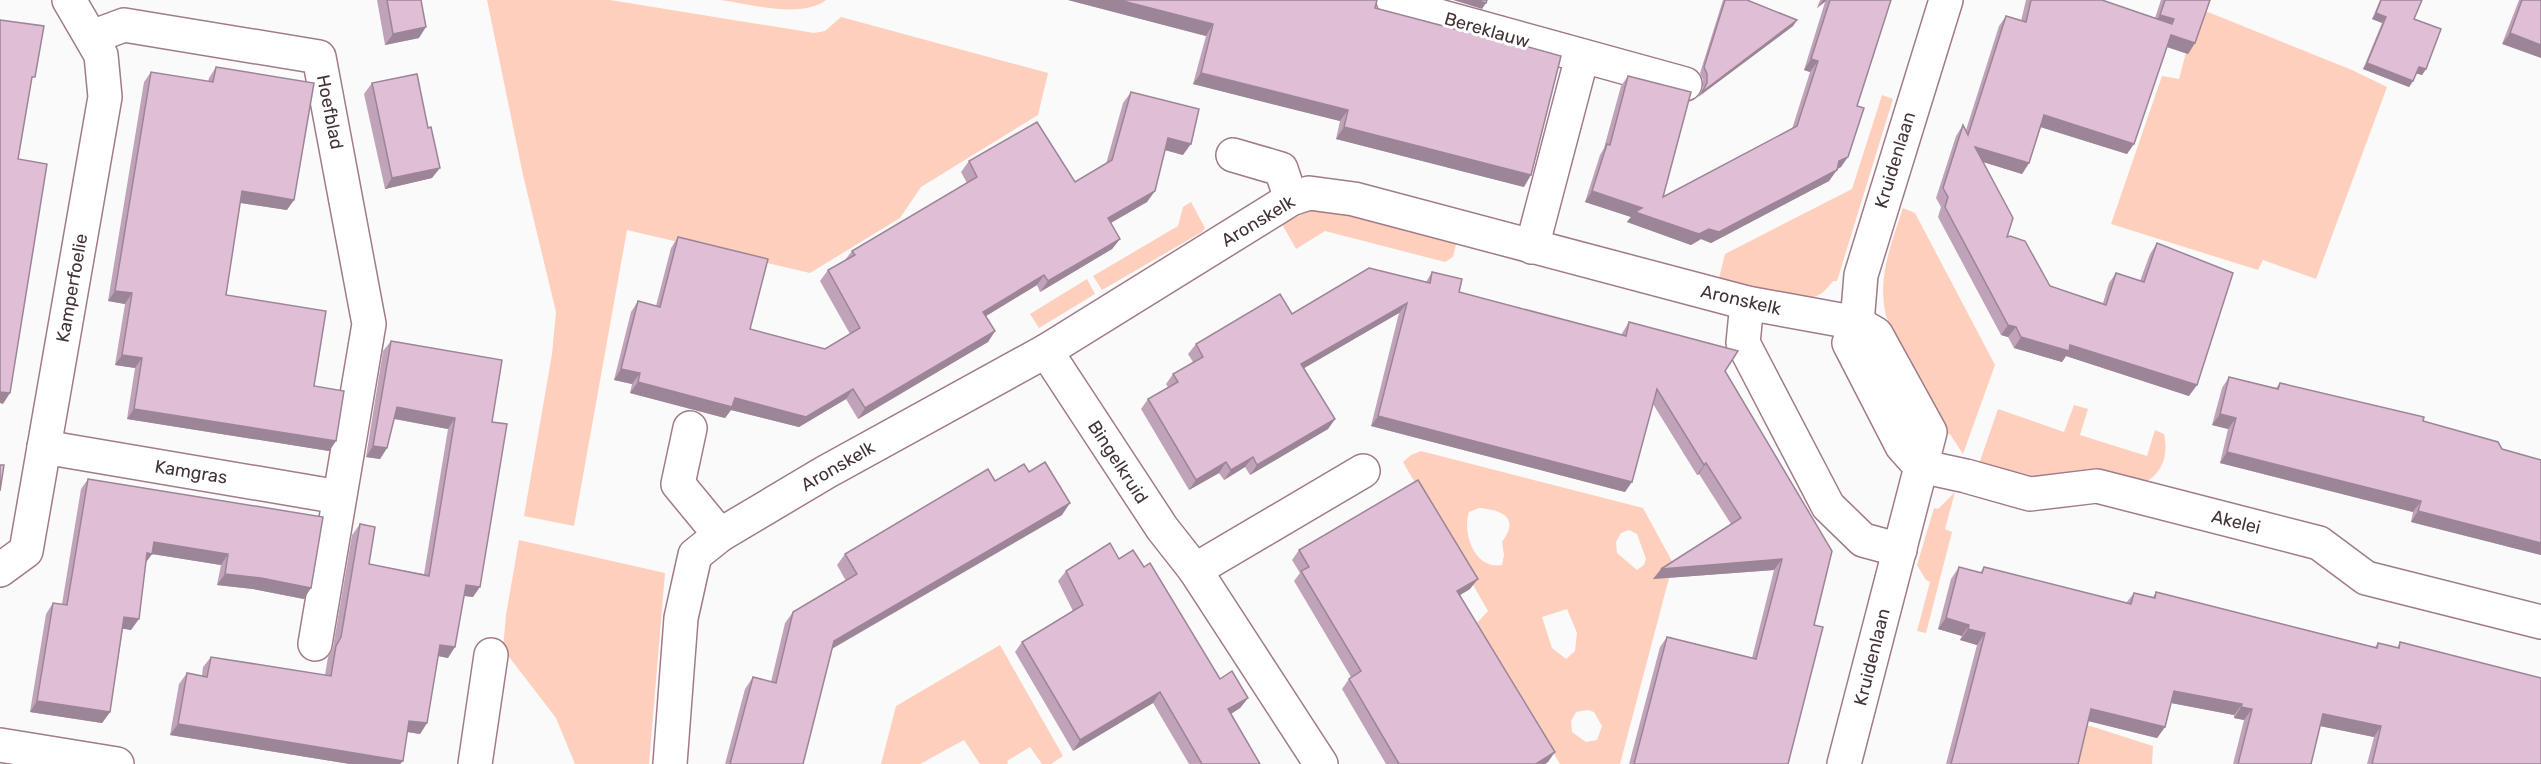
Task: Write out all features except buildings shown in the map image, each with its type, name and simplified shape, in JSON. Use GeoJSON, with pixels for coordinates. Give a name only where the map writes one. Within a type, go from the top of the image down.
{"type":"FeatureCollection","features":[{"type":"Feature","properties":{"kind":"street","name":"Kamperfoelie"},"geometry":{"type":"LineString","coordinates":[[0,570],[26,551],[105,97],[101,56],[69,0]]}},
{"type":"Feature","properties":{"kind":"street","name":"Bereklauw"},"geometry":{"type":"LineString","coordinates":[[1393,0],[1406,7],[1685,84]]}},
{"type":"Feature","properties":{"kind":"street","name":"Kruidenlaan"},"geometry":{"type":"LineString","coordinates":[[1845,764],[1930,432],[1876,334],[1857,323],[1861,275],[1946,0]]}},
{"type":"Feature","properties":{"kind":"street","name":"Hoefblad"},"geometry":{"type":"LineString","coordinates":[[92,37],[124,25],[319,57],[369,324],[339,496]]}},
{"type":"Feature","properties":{"kind":"street"},"geometry":{"type":"LineString","coordinates":[[1532,247],[1582,57]]}},
{"type":"Feature","properties":{"kind":"street"},"geometry":{"type":"LineString","coordinates":[[1233,155],[1281,169],[1291,199]]}},
{"type":"Feature","properties":{"kind":"street","name":"Aronskelk"},"geometry":{"type":"LineString","coordinates":[[670,764],[683,607],[694,555],[720,535],[826,472],[1046,351],[1291,199],[1309,193],[1354,199],[1747,303],[1857,323]]}},
{"type":"Feature","properties":{"kind":"street"},"geometry":{"type":"LineString","coordinates":[[1747,303],[1743,343],[1828,506],[1863,540],[1900,550]]}},
{"type":"Feature","properties":{"kind":"street","name":"Bingelkruid"},"geometry":{"type":"LineString","coordinates":[[1046,351],[1162,528],[1195,570],[1321,764]]}},
{"type":"Feature","properties":{"kind":"street"},"geometry":{"type":"LineString","coordinates":[[690,428],[678,484],[720,535]]}},
{"type":"Feature","properties":{"kind":"street","name":"Kamgras"},"geometry":{"type":"LineString","coordinates":[[44,447],[339,496]]}},
{"type":"Feature","properties":{"kind":"street","name":"Akelei"},"geometry":{"type":"LineString","coordinates":[[1920,466],[2030,494],[2097,486],[2319,543],[2366,578],[2541,622]]}},
{"type":"Feature","properties":{"kind":"street"},"geometry":{"type":"LineString","coordinates":[[1195,570],[1363,471]]}},
{"type":"Feature","properties":{"kind":"street"},"geometry":{"type":"LineString","coordinates":[[315,644],[339,496]]}},
{"type":"Feature","properties":{"kind":"street"},"geometry":{"type":"LineString","coordinates":[[475,764],[491,655]]}},
{"type":"Feature","properties":{"kind":"street"},"geometry":{"type":"LineString","coordinates":[[0,745],[117,764]]}},
{"type":"Feature","properties":{"kind":"shaded area"},"geometry":{"type":"Polygon","coordinates":[[[487,0],[610,0],[814,33],[825,31],[841,17],[1048,73],[1038,115],[921,187],[900,218],[810,273],[627,230],[574,526],[524,516],[552,354],[556,312],[523,175],[487,0]]]}},
{"type":"Feature","properties":{"kind":"shaded area"},"geometry":{"type":"Polygon","coordinates":[[[721,0],[826,0],[816,6],[803,9],[775,9],[721,0]]]}},
{"type":"Feature","properties":{"kind":"shaded area"},"geometry":{"type":"Polygon","coordinates":[[[2198,8],[2352,70],[2387,87],[2316,279],[2263,260],[2258,270],[2111,224],[2162,76],[2179,79],[2198,8]]]}},
{"type":"Feature","properties":{"kind":"shaded area"},"geometry":{"type":"Polygon","coordinates":[[[1882,95],[1893,99],[1837,281],[1833,281],[1824,292],[1817,296],[1803,299],[1719,278],[1725,254],[1852,189],[1882,95]]]}},
{"type":"Feature","properties":{"kind":"shaded area"},"geometry":{"type":"Polygon","coordinates":[[[1191,202],[1205,228],[1202,232],[1102,290],[1093,276],[1178,226],[1183,207],[1191,202]]]}},
{"type":"Feature","properties":{"kind":"shaded area"},"geometry":{"type":"Polygon","coordinates":[[[1903,208],[1915,213],[1995,365],[1963,454],[1950,434],[1943,434],[1886,316],[1884,274],[1903,208]]]}},
{"type":"Feature","properties":{"kind":"shaded area"},"geometry":{"type":"Polygon","coordinates":[[[1336,209],[1457,240],[1453,257],[1445,262],[1325,231],[1296,249],[1282,224],[1311,210],[1336,209]]]}},
{"type":"Feature","properties":{"kind":"shaded area"},"geometry":{"type":"Polygon","coordinates":[[[1087,279],[1095,294],[1039,328],[1030,314],[1087,279]]]}},
{"type":"Feature","properties":{"kind":"shaded area"},"geometry":{"type":"Polygon","coordinates":[[[2074,405],[2088,409],[2080,435],[2147,456],[2155,430],[2164,434],[2165,450],[2159,471],[2148,481],[2140,484],[2044,478],[1979,464],[1998,409],[2064,432],[2074,405]]]}},
{"type":"Feature","properties":{"kind":"shaded area"},"geometry":{"type":"Polygon","coordinates":[[[1421,451],[1643,508],[1673,563],[1620,764],[1560,764],[1476,624],[1488,611],[1403,462],[1411,455],[1421,451]],[[1479,508],[1469,512],[1467,529],[1472,548],[1484,562],[1502,565],[1504,555],[1502,542],[1507,534],[1509,521],[1502,513],[1488,509],[1479,508]],[[1629,530],[1621,533],[1616,542],[1617,553],[1637,570],[1644,565],[1646,559],[1637,534],[1629,530]],[[1567,609],[1542,617],[1552,648],[1566,659],[1575,651],[1577,633],[1567,609]],[[1588,710],[1576,712],[1571,721],[1572,732],[1586,742],[1597,740],[1602,726],[1594,712],[1588,710]]]}},
{"type":"Feature","properties":{"kind":"shaded area"},"geometry":{"type":"Polygon","coordinates":[[[1955,492],[1945,529],[1952,532],[1926,633],[1917,631],[1930,582],[1926,580],[1917,565],[1934,508],[1938,509],[1955,492]]]}},
{"type":"Feature","properties":{"kind":"shaded area"},"geometry":{"type":"Polygon","coordinates":[[[519,540],[665,573],[649,764],[575,764],[556,718],[503,649],[506,615],[519,540]]]}},
{"type":"Feature","properties":{"kind":"shaded area"},"geometry":{"type":"Polygon","coordinates":[[[1000,645],[1063,756],[1051,764],[1042,764],[1030,747],[1007,761],[1008,764],[980,764],[964,740],[920,764],[881,764],[896,706],[1000,645]]]}},
{"type":"Feature","properties":{"kind":"shaded area"},"geometry":{"type":"Polygon","coordinates":[[[2084,724],[2153,746],[2152,764],[2076,764],[2084,724]]]}}]}
